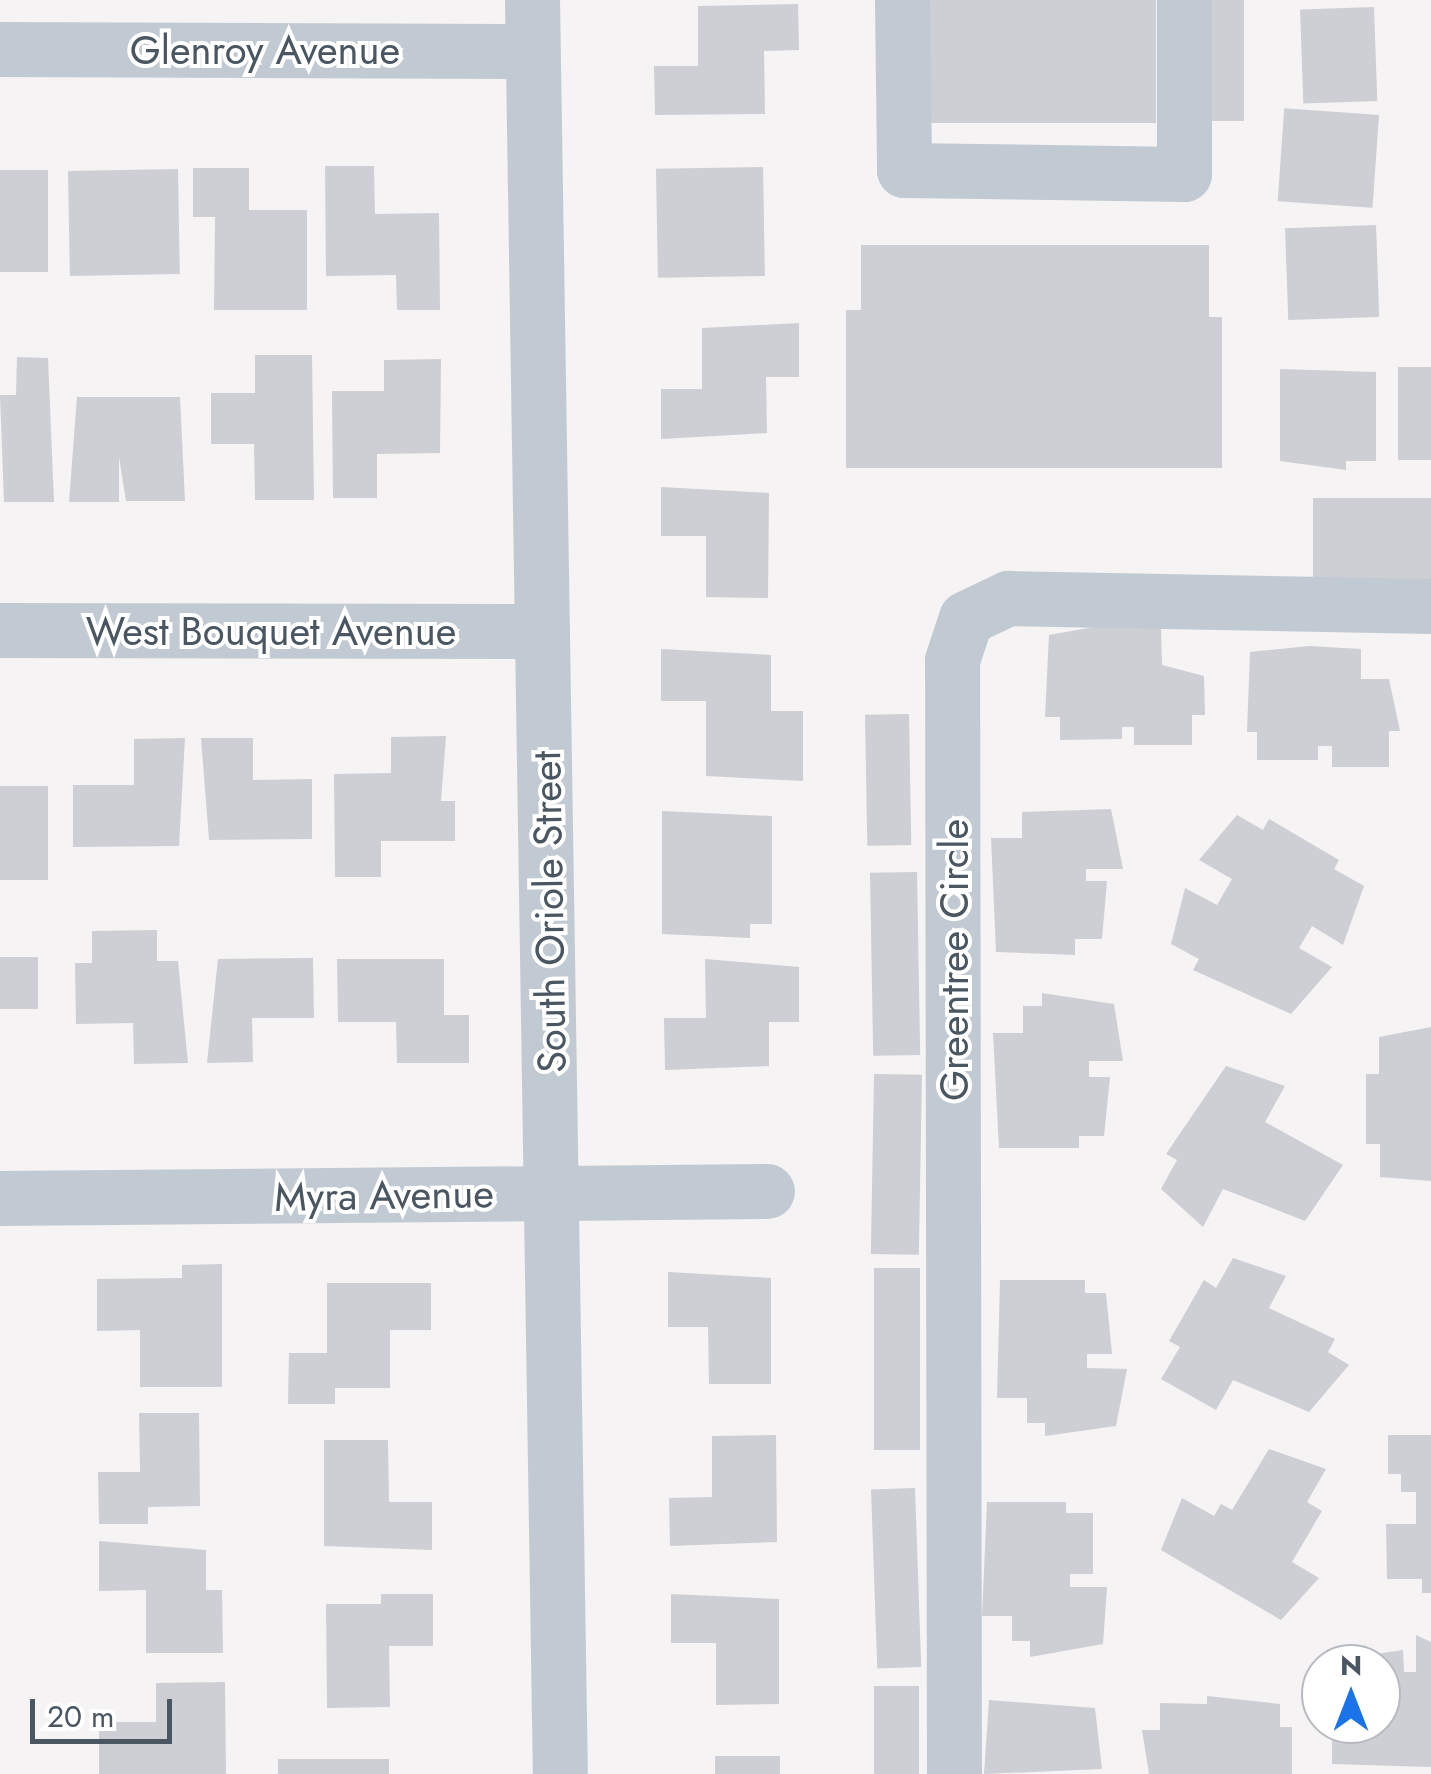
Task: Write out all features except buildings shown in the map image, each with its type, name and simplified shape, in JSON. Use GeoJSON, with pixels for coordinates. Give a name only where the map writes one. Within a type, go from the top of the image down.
{"type":"FeatureCollection","features":[{"type":"Feature","properties":{"kind":"street"},"geometry":{"type":"LineString","coordinates":[[902,0],[904,170],[1184,174],[1184,0]]}},
{"type":"Feature","properties":{"kind":"street","name":"Glenroy Avenue"},"geometry":{"type":"LineString","coordinates":[[0,49],[530,25]]}},
{"type":"Feature","properties":{"kind":"street","name":"South Oriole Street"},"geometry":{"type":"LineString","coordinates":[[530,25],[557,1193],[560,1774]]}},
{"type":"Feature","properties":{"kind":"street","name":"Greentree Circle"},"geometry":{"type":"LineString","coordinates":[[954,1774],[952,660],[966,618],[1008,598],[1431,606]]}},
{"type":"Feature","properties":{"kind":"street","name":"West Bouquet Avenue"},"geometry":{"type":"LineString","coordinates":[[0,630],[542,632]]}},
{"type":"Feature","properties":{"kind":"street","name":"Myra Avenue"},"geometry":{"type":"LineString","coordinates":[[0,1198],[768,1191]]}}]}
